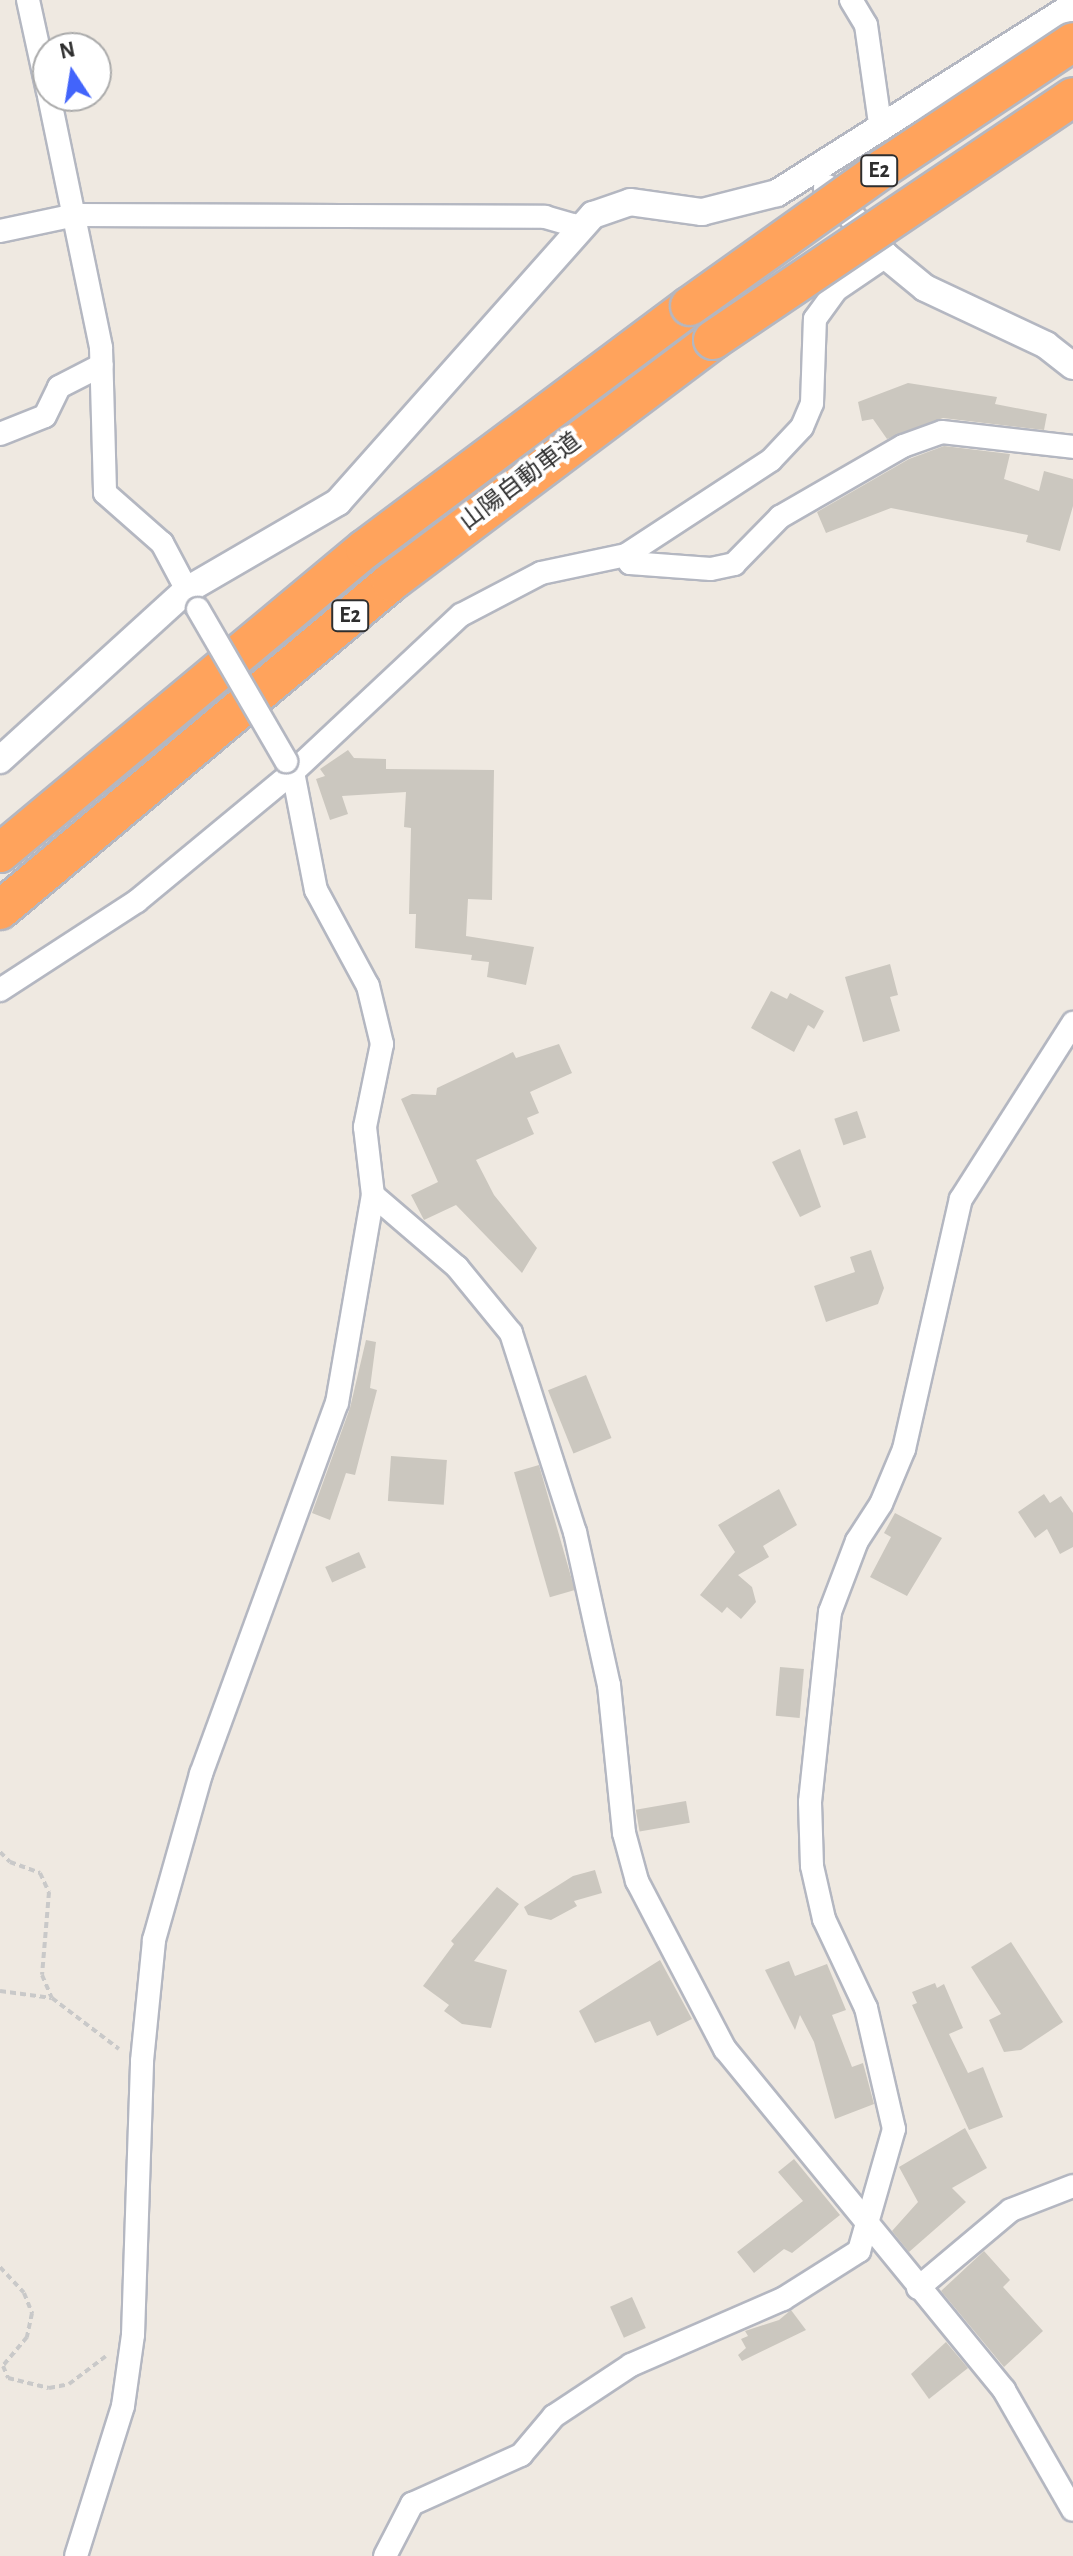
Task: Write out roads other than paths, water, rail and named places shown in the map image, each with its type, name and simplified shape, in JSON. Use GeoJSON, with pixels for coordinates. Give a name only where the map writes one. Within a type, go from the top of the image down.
{"type":"FeatureCollection","features":[{"type":"Feature","properties":{"kind":"highway","name":"山陽自動車道"},"geometry":{"type":"LineString","coordinates":[[0,853],[365,549],[690,306],[882,169],[1073,42]]}},
{"type":"Feature","properties":{"kind":"highway","name":"山陽自動車道"},"geometry":{"type":"LineString","coordinates":[[0,910],[391,582],[713,340],[1073,97]]}},
{"type":"Feature","properties":{"kind":"street"},"geometry":{"type":"LineString","coordinates":[[28,0],[35,32]]}},
{"type":"Feature","properties":{"kind":"street"},"geometry":{"type":"LineString","coordinates":[[851,0],[866,25],[881,130]]}},
{"type":"Feature","properties":{"kind":"street"},"geometry":{"type":"LineString","coordinates":[[0,760],[192,600],[338,502],[593,215],[630,202],[702,212],[777,193],[815,173],[1073,6]]}},
{"type":"Feature","properties":{"kind":"street"},"geometry":{"type":"LineString","coordinates":[[52,112],[75,215],[102,365],[105,493],[162,543],[289,766],[316,890],[368,986],[382,1044],[365,1127],[373,1195],[337,1403],[201,1774],[154,1940],[142,2061],[133,2335],[123,2406],[76,2556]]}},
{"type":"Feature","properties":{"kind":"street"},"geometry":{"type":"LineString","coordinates":[[815,173],[886,256],[925,288],[1046,345],[1073,366]]}},
{"type":"Feature","properties":{"kind":"street"},"geometry":{"type":"LineString","coordinates":[[0,231],[75,215],[545,217],[580,227]]}},
{"type":"Feature","properties":{"kind":"street"},"geometry":{"type":"LineString","coordinates":[[0,990],[137,901],[461,615],[541,573],[626,555],[771,460],[802,427],[812,403],[815,319],[836,290],[886,256]]}},
{"type":"Feature","properties":{"kind":"street"},"geometry":{"type":"LineString","coordinates":[[0,434],[45,416],[59,387],[102,365]]}},
{"type":"Feature","properties":{"kind":"street"},"geometry":{"type":"LineString","coordinates":[[626,555],[630,563],[711,569],[734,564],[780,517],[903,446],[942,432],[1073,447]]}},
{"type":"Feature","properties":{"kind":"street"},"geometry":{"type":"LineString","coordinates":[[385,2556],[412,2504],[521,2455],[554,2416],[631,2365],[783,2299],[859,2251],[894,2129],[866,2008],[824,1919],[812,1866],[810,1802],[830,1612],[857,1541],[881,1504],[904,1449],[961,1199],[1073,1023]]}},
{"type":"Feature","properties":{"kind":"street"},"geometry":{"type":"LineString","coordinates":[[373,1195],[457,1267],[511,1333],[578,1547],[609,1685],[624,1833],[637,1881],[725,2049],[1004,2390],[1073,2510]]}},
{"type":"Feature","properties":{"kind":"street"},"geometry":{"type":"LineString","coordinates":[[918,2288],[1011,2210],[1073,2186]]}}]}
